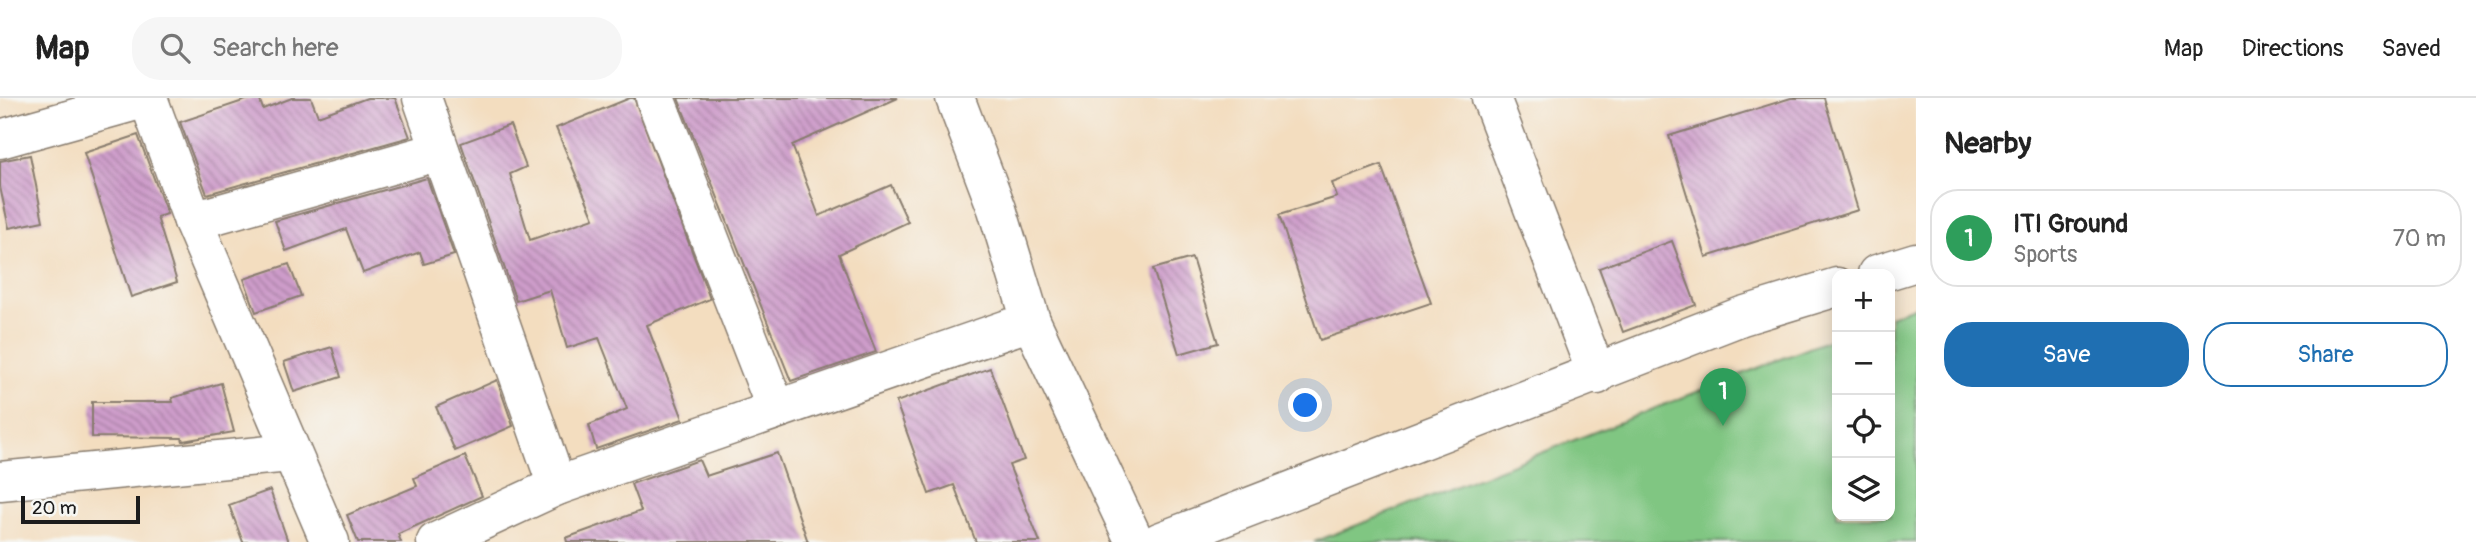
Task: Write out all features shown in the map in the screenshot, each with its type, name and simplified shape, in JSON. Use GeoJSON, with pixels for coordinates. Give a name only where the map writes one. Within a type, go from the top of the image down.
{"type":"FeatureCollection","features":[{"type":"Feature","properties":{"kind":"street"},"geometry":{"type":"LineString","coordinates":[[0,139],[148,98],[193,221],[330,542]]}},
{"type":"Feature","properties":{"kind":"street"},"geometry":{"type":"LineString","coordinates":[[422,98],[557,486]]}},
{"type":"Feature","properties":{"kind":"street"},"geometry":{"type":"LineString","coordinates":[[654,98],[776,409]]}},
{"type":"Feature","properties":{"kind":"street"},"geometry":{"type":"LineString","coordinates":[[955,98],[998,209],[1031,321],[1135,542]]}},
{"type":"Feature","properties":{"kind":"street"},"geometry":{"type":"LineString","coordinates":[[1491,98],[1597,375]]}},
{"type":"Feature","properties":{"kind":"street"},"geometry":{"type":"LineString","coordinates":[[193,221],[440,151]]}},
{"type":"Feature","properties":{"kind":"street"},"geometry":{"type":"LineString","coordinates":[[1893,269],[1916,262]]}},
{"type":"Feature","properties":{"kind":"street"},"geometry":{"type":"LineString","coordinates":[[1159,542],[1742,317],[1832,289]]}},
{"type":"Feature","properties":{"kind":"street"},"geometry":{"type":"LineString","coordinates":[[436,542],[557,486],[1031,321]]}},
{"type":"Feature","properties":{"kind":"street"},"geometry":{"type":"LineString","coordinates":[[0,481],[290,453]]}},
{"type":"Feature","properties":{"kind":"green space"},"geometry":{"type":"Polygon","coordinates":[[[1916,306],[1916,542],[1314,542],[1832,339],[1832,521],[1895,521],[1895,314],[1916,306]]]}},
{"type":"Feature","properties":{"kind":"building"},"geometry":{"type":"Polygon","coordinates":[[[259,98],[263,109],[292,98],[311,98],[318,116],[367,98],[395,98],[410,137],[207,194],[180,122],[259,98]]]}},
{"type":"Feature","properties":{"kind":"building"},"geometry":{"type":"Polygon","coordinates":[[[634,98],[710,299],[647,325],[683,419],[596,449],[589,425],[627,409],[599,338],[567,348],[550,290],[516,301],[461,143],[510,125],[526,167],[510,174],[530,240],[594,218],[556,128],[634,98]]]}},
{"type":"Feature","properties":{"kind":"building"},"geometry":{"type":"Polygon","coordinates":[[[678,98],[898,98],[792,145],[819,216],[891,185],[908,222],[839,254],[876,352],[791,381],[678,98]]]}},
{"type":"Feature","properties":{"kind":"building"},"geometry":{"type":"Polygon","coordinates":[[[1791,98],[1824,98],[1858,210],[1706,257],[1669,136],[1791,98]]]}},
{"type":"Feature","properties":{"kind":"building"},"geometry":{"type":"Polygon","coordinates":[[[138,135],[167,214],[157,217],[177,282],[131,297],[84,153],[138,135]]]}},
{"type":"Feature","properties":{"kind":"building"},"geometry":{"type":"Polygon","coordinates":[[[30,155],[43,221],[9,228],[0,187],[0,161],[30,155]]]}},
{"type":"Feature","properties":{"kind":"building"},"geometry":{"type":"Polygon","coordinates":[[[1381,165],[1431,303],[1320,340],[1279,215],[1337,197],[1332,183],[1381,165]]]}},
{"type":"Feature","properties":{"kind":"building"},"geometry":{"type":"Polygon","coordinates":[[[427,178],[454,255],[424,264],[420,252],[363,273],[346,229],[286,251],[275,221],[427,178]]]}},
{"type":"Feature","properties":{"kind":"building"},"geometry":{"type":"Polygon","coordinates":[[[1672,241],[1696,305],[1623,332],[1599,268],[1672,241]]]}},
{"type":"Feature","properties":{"kind":"building"},"geometry":{"type":"Polygon","coordinates":[[[1192,258],[1218,343],[1179,354],[1153,269],[1192,258]]]}},
{"type":"Feature","properties":{"kind":"building"},"geometry":{"type":"Polygon","coordinates":[[[289,264],[301,296],[256,312],[244,279],[289,264]]]}},
{"type":"Feature","properties":{"kind":"building"},"geometry":{"type":"Polygon","coordinates":[[[332,347],[341,377],[294,392],[284,362],[332,347]]]}},
{"type":"Feature","properties":{"kind":"building"},"geometry":{"type":"Polygon","coordinates":[[[990,368],[1024,460],[1009,465],[1040,542],[976,542],[954,485],[929,494],[896,402],[990,368]]]}},
{"type":"Feature","properties":{"kind":"building"},"geometry":{"type":"Polygon","coordinates":[[[497,380],[513,426],[455,451],[436,407],[497,380]]]}},
{"type":"Feature","properties":{"kind":"building"},"geometry":{"type":"Polygon","coordinates":[[[221,383],[234,432],[183,441],[182,438],[92,437],[92,402],[173,402],[172,398],[221,383]]]}},
{"type":"Feature","properties":{"kind":"building"},"geometry":{"type":"Polygon","coordinates":[[[777,453],[808,542],[567,542],[566,538],[641,511],[631,484],[699,460],[706,476],[777,453]]]}},
{"type":"Feature","properties":{"kind":"building"},"geometry":{"type":"Polygon","coordinates":[[[465,456],[482,496],[398,534],[401,542],[358,542],[347,515],[417,486],[414,478],[465,456]]]}},
{"type":"Feature","properties":{"kind":"building"},"geometry":{"type":"Polygon","coordinates":[[[270,490],[288,542],[243,542],[229,505],[270,490]]]}},
{"type":"Feature","properties":{"kind":"place","name":"ITI Ground"},"geometry":{"type":"Point","coordinates":[1723,426]}}]}
